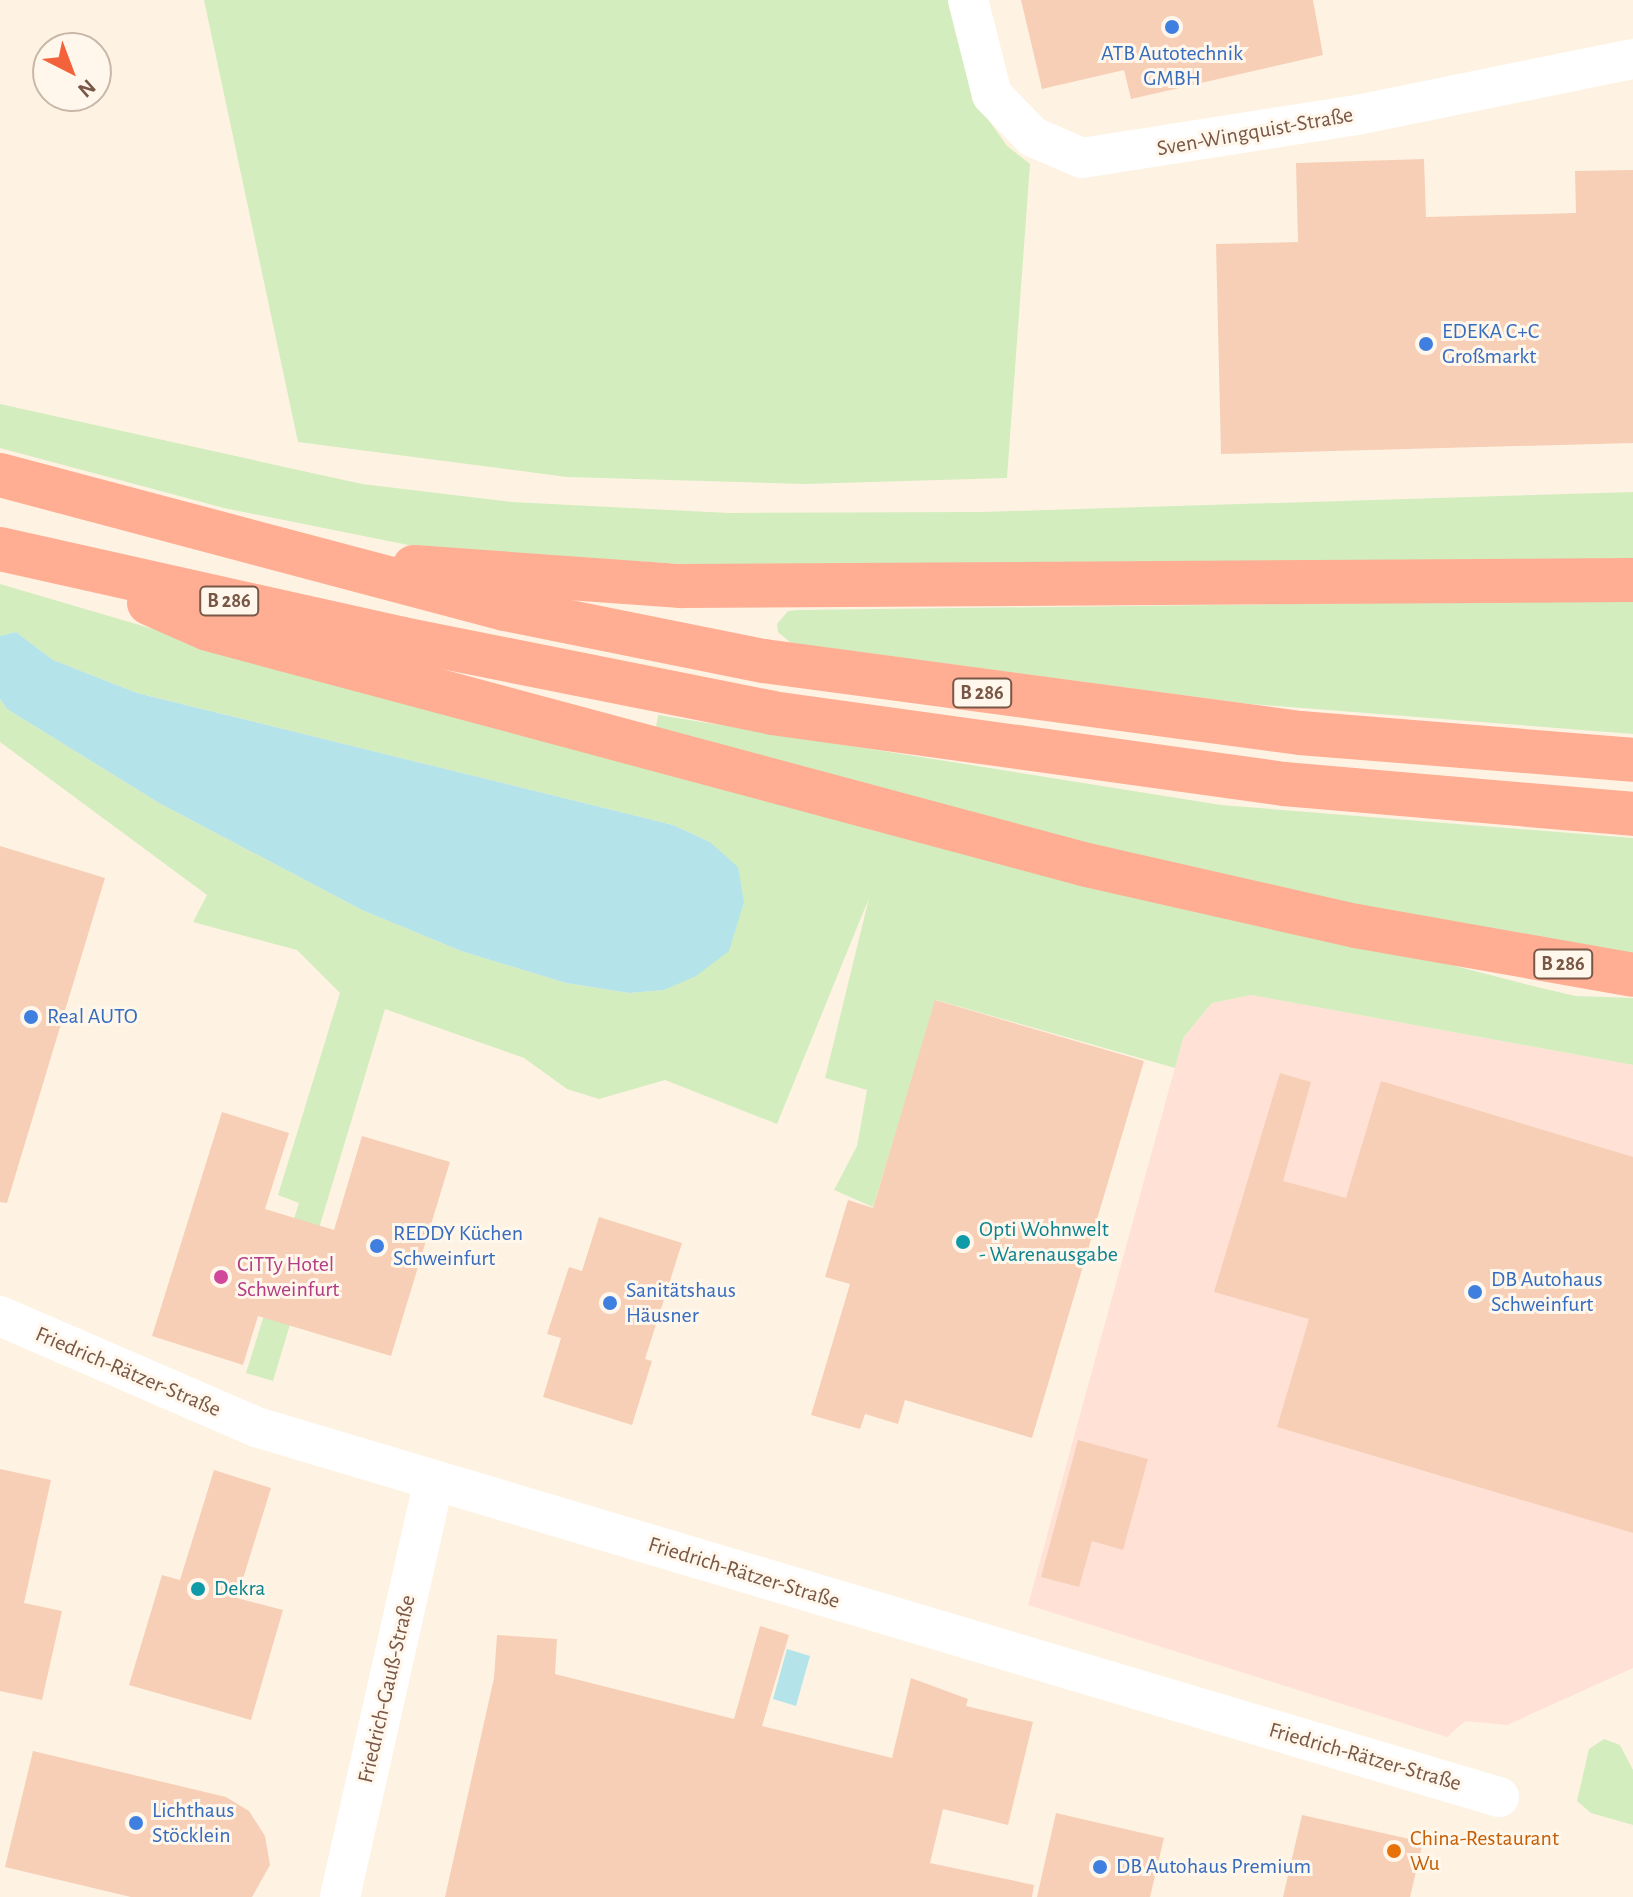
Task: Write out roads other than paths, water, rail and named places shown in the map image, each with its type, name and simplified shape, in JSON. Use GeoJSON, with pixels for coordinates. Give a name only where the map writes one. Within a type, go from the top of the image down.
{"type":"FeatureCollection","features":[{"type":"Feature","properties":{"kind":"highway","name":"B 286"},"geometry":{"type":"LineString","coordinates":[[0,475],[505,609],[780,664],[1300,733],[1633,760]]}},
{"type":"Feature","properties":{"kind":"highway","name":"B 286"},"geometry":{"type":"LineString","coordinates":[[0,549],[772,713],[1284,784],[1633,814]]}},
{"type":"Feature","properties":{"kind":"highway","name":"B 286"},"geometry":{"type":"LineString","coordinates":[[55,562],[208,629],[1087,865],[1356,926],[1633,975]]}},
{"type":"Feature","properties":{"kind":"highway"},"geometry":{"type":"LineString","coordinates":[[340,565],[469,568],[681,586],[1633,580]]}},
{"type":"Feature","properties":{"kind":"street","name":"Sven-Wingquist-Straße"},"geometry":{"type":"LineString","coordinates":[[968,0],[992,95],[1033,137],[1082,158],[1357,115],[1633,59]]}},
{"type":"Feature","properties":{"kind":"street","name":"Friedrich-Rätzer-Straße"},"geometry":{"type":"LineString","coordinates":[[0,1316],[256,1427],[1499,1797]]}},
{"type":"Feature","properties":{"kind":"street","name":"Friedrich-Gauß-Straße"},"geometry":{"type":"LineString","coordinates":[[340,1897],[434,1481]]}},
{"type":"Feature","properties":{"kind":"water"},"geometry":{"type":"Polygon","coordinates":[[[16,632],[53,660],[137,693],[673,825],[710,842],[738,867],[744,902],[729,951],[696,976],[664,990],[629,993],[566,983],[461,951],[362,910],[159,803],[7,709],[0,699],[0,636],[16,632]]]}},
{"type":"Feature","properties":{"kind":"water"},"geometry":{"type":"Polygon","coordinates":[[[787,1649],[810,1656],[796,1706],[773,1699],[787,1649]]]}},
{"type":"Feature","properties":{"kind":"place","name":"ATB Autotechnik GMBH"},"geometry":{"type":"Point","coordinates":[1172,27]}},
{"type":"Feature","properties":{"kind":"place","name":"EDEKA C+C Großmarkt"},"geometry":{"type":"Point","coordinates":[1426,344]}},
{"type":"Feature","properties":{"kind":"place","name":"Real AUTO"},"geometry":{"type":"Point","coordinates":[31,1017]}},
{"type":"Feature","properties":{"kind":"place","name":"Opti Wohnwelt - Warenausgabe"},"geometry":{"type":"Point","coordinates":[963,1242]}},
{"type":"Feature","properties":{"kind":"place","name":"REDDY Küchen Schweinfurt"},"geometry":{"type":"Point","coordinates":[377,1246]}},
{"type":"Feature","properties":{"kind":"place","name":"CiTTy Hotel Schweinfurt"},"geometry":{"type":"Point","coordinates":[221,1277]}},
{"type":"Feature","properties":{"kind":"place","name":"DB Autohaus Schweinfurt"},"geometry":{"type":"Point","coordinates":[1475,1292]}},
{"type":"Feature","properties":{"kind":"place","name":"Sanitätshaus Häusner"},"geometry":{"type":"Point","coordinates":[610,1303]}},
{"type":"Feature","properties":{"kind":"place","name":"Dekra"},"geometry":{"type":"Point","coordinates":[198,1589]}},
{"type":"Feature","properties":{"kind":"place","name":"Lichthaus Stöcklein"},"geometry":{"type":"Point","coordinates":[136,1823]}},
{"type":"Feature","properties":{"kind":"place","name":"China-Restaurant Wu"},"geometry":{"type":"Point","coordinates":[1394,1851]}},
{"type":"Feature","properties":{"kind":"place","name":"DB Autohaus Premium"},"geometry":{"type":"Point","coordinates":[1100,1867]}}]}
